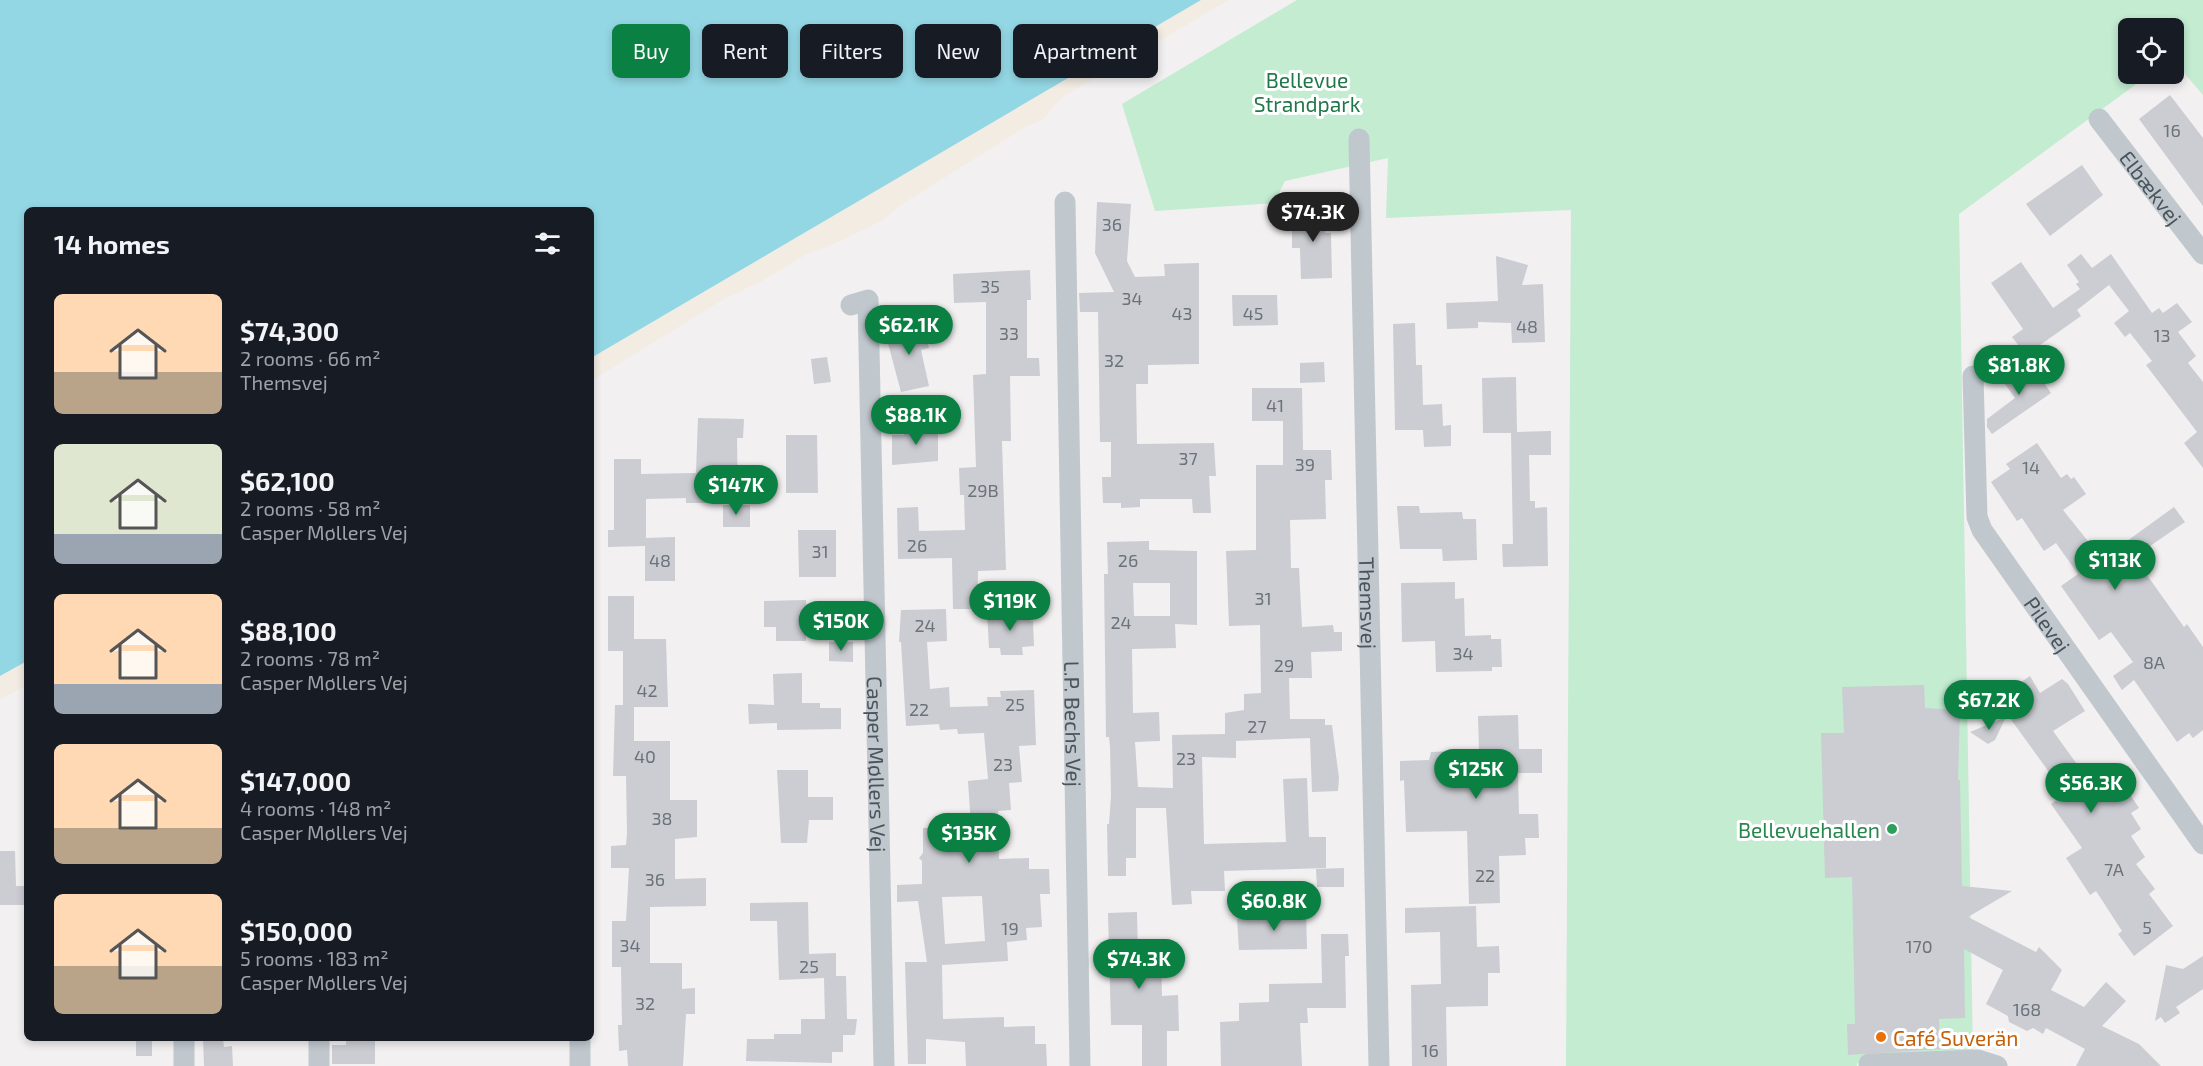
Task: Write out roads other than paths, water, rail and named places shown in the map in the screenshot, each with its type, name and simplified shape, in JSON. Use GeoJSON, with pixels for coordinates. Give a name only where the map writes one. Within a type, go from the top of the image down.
{"type":"FeatureCollection","features":[{"type":"Feature","properties":{"kind":"street","name":"Elbækvej"},"geometry":{"type":"LineString","coordinates":[[2099,119],[2203,254]]}},
{"type":"Feature","properties":{"kind":"street","name":"Themsvej"},"geometry":{"type":"LineString","coordinates":[[1359,139],[1379,1066]]}},
{"type":"Feature","properties":{"kind":"street","name":"L.P. Bechs Vej"},"geometry":{"type":"LineString","coordinates":[[1065,202],[1080,1066]]}},
{"type":"Feature","properties":{"kind":"street","name":"Casper Møllers Vej"},"geometry":{"type":"LineString","coordinates":[[851,305],[868,300],[884,1066]]}},
{"type":"Feature","properties":{"kind":"street","name":"Pilevej"},"geometry":{"type":"LineString","coordinates":[[1973,376],[1977,516],[1982,530],[2203,844]]}},
{"type":"Feature","properties":{"kind":"street"},"geometry":{"type":"LineString","coordinates":[[184,1041],[184,1066]]}},
{"type":"Feature","properties":{"kind":"street"},"geometry":{"type":"LineString","coordinates":[[319,1041],[319,1066]]}},
{"type":"Feature","properties":{"kind":"street"},"geometry":{"type":"LineString","coordinates":[[580,1041],[580,1066]]}},
{"type":"Feature","properties":{"kind":"street"},"geometry":{"type":"LineString","coordinates":[[1869,1064],[1978,1060],[1996,1066]]}},
{"type":"Feature","properties":{"kind":"water"},"geometry":{"type":"Polygon","coordinates":[[[0,0],[1201,0],[1158,25],[1013,24],[1013,78],[1068,78],[594,356],[594,207],[24,207],[24,663],[0,676],[0,0]]]}},
{"type":"Feature","properties":{"kind":"place","name":"Bellevuehallen"},"geometry":{"type":"Point","coordinates":[1892,829]}},
{"type":"Feature","properties":{"kind":"place","name":"Café Suverän"},"geometry":{"type":"Point","coordinates":[1881,1037]}},
{"type":"Feature","properties":{"kind":"park label","name":"Bellevue Strandpark"},"geometry":{"type":"Point","coordinates":[1307,91]}}]}
